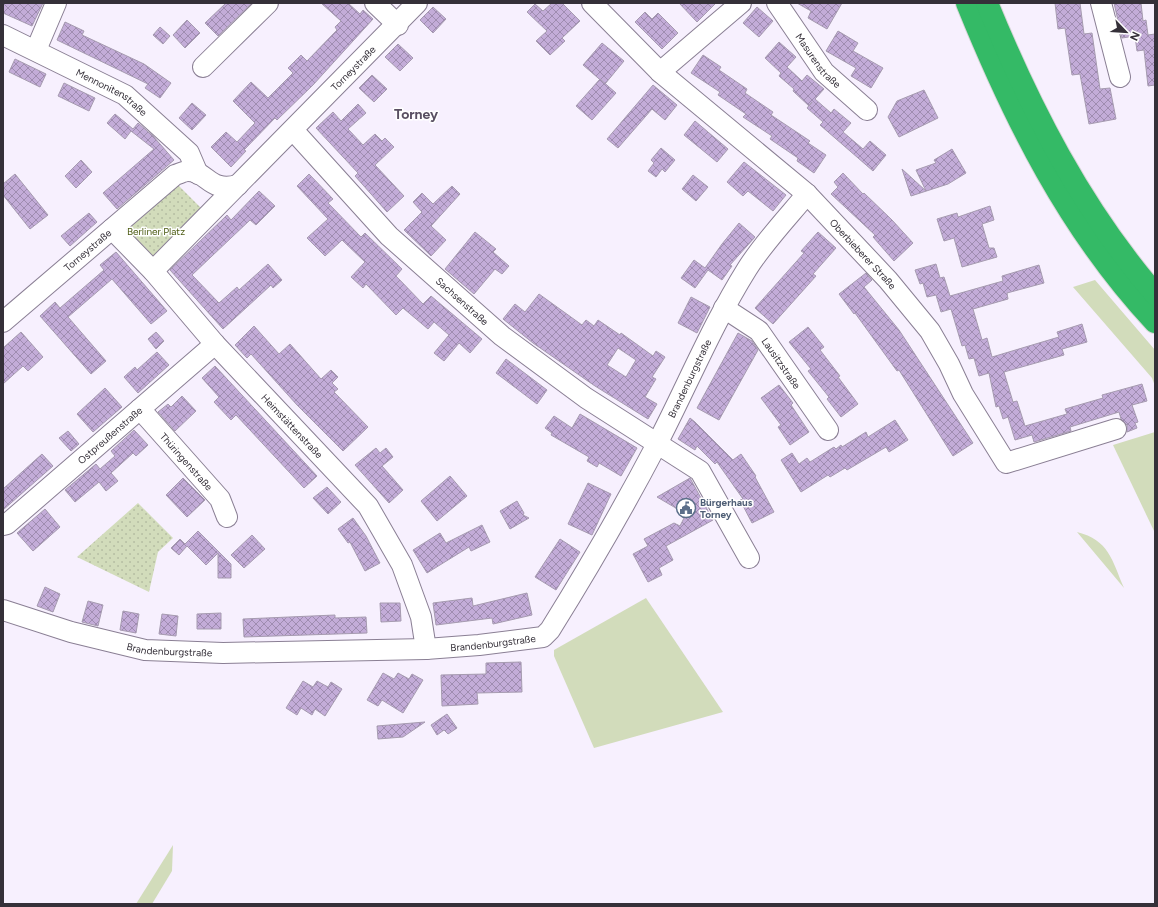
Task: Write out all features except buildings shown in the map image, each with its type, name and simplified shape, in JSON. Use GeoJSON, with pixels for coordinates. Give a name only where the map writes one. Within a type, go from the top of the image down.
{"type":"FeatureCollection","features":[{"type":"Feature","properties":{"kind":"highway"},"geometry":{"type":"LineString","coordinates":[[967,3],[1005,90],[1058,194],[1099,255],[1155,322]]}},
{"type":"Feature","properties":{"kind":"highway"},"geometry":{"type":"LineString","coordinates":[[988,3],[1021,82],[1075,186],[1114,244],[1155,294]]}},
{"type":"Feature","properties":{"kind":"street"},"geometry":{"type":"LineString","coordinates":[[36,50],[56,3]]}},
{"type":"Feature","properties":{"kind":"street"},"geometry":{"type":"LineString","coordinates":[[203,67],[268,3]]}},
{"type":"Feature","properties":{"kind":"street"},"geometry":{"type":"LineString","coordinates":[[375,3],[398,25]]}},
{"type":"Feature","properties":{"kind":"street","name":"Torneystraße"},"geometry":{"type":"LineString","coordinates":[[152,271],[398,25],[417,3]]}},
{"type":"Feature","properties":{"kind":"street","name":"Oberbieberer Straße"},"geometry":{"type":"LineString","coordinates":[[592,3],[660,72],[807,194],[888,280],[930,331],[949,364],[962,394],[1006,463],[1116,429]]}},
{"type":"Feature","properties":{"kind":"street"},"geometry":{"type":"LineString","coordinates":[[660,72],[741,3]]}},
{"type":"Feature","properties":{"kind":"street","name":"Masurenstraße"},"geometry":{"type":"LineString","coordinates":[[777,3],[824,72],[867,110]]}},
{"type":"Feature","properties":{"kind":"street"},"geometry":{"type":"LineString","coordinates":[[1101,3],[1120,77]]}},
{"type":"Feature","properties":{"kind":"street","name":"Mennonitenstraße"},"geometry":{"type":"LineString","coordinates":[[3,35],[36,50],[124,95],[189,153],[198,174]]}},
{"type":"Feature","properties":{"kind":"street","name":"Sachsenstraße"},"geometry":{"type":"LineString","coordinates":[[293,130],[389,236],[502,336],[586,398],[700,471],[749,558]]}},
{"type":"Feature","properties":{"kind":"street","name":"Torneystraße"},"geometry":{"type":"LineString","coordinates":[[3,322],[175,175],[188,171],[198,174]]}},
{"type":"Feature","properties":{"kind":"street"},"geometry":{"type":"LineString","coordinates":[[198,174],[215,185],[223,188],[238,185]]}},
{"type":"Feature","properties":{"kind":"street","name":"Brandenburgstraße"},"geometry":{"type":"LineString","coordinates":[[3,610],[71,632],[145,650],[223,653],[426,649],[479,645],[542,637],[550,630],[604,543],[657,443],[724,308],[748,268],[775,231],[807,194]]}},
{"type":"Feature","properties":{"kind":"street","name":"Heimstättenstraße"},"geometry":{"type":"LineString","coordinates":[[112,229],[152,271],[215,344],[368,506],[402,565],[421,617],[426,649]]}},
{"type":"Feature","properties":{"kind":"street","name":"Lausitzstraße"},"geometry":{"type":"LineString","coordinates":[[724,308],[759,331],[828,430]]}},
{"type":"Feature","properties":{"kind":"street","name":"Ostpreußenstraße"},"geometry":{"type":"LineString","coordinates":[[3,525],[7,524],[215,344]]}},
{"type":"Feature","properties":{"kind":"street","name":"Thüringenstraße"},"geometry":{"type":"LineString","coordinates":[[140,409],[220,499],[227,517]]}},
{"type":"Feature","properties":{"kind":"green space","name":"Berliner Platz"},"geometry":{"type":"Polygon","coordinates":[[[178,185],[205,212],[156,261],[126,230],[178,185]]]}},
{"type":"Feature","properties":{"kind":"green space"},"geometry":{"type":"Polygon","coordinates":[[[1095,280],[1155,350],[1155,386],[1152,378],[1073,287],[1095,280]]]}},
{"type":"Feature","properties":{"kind":"green space"},"geometry":{"type":"Polygon","coordinates":[[[1155,432],[1155,533],[1113,445],[1155,432]]]}},
{"type":"Feature","properties":{"kind":"green space"},"geometry":{"type":"Polygon","coordinates":[[[138,503],[173,538],[158,552],[149,592],[77,557],[138,503]]]}},
{"type":"Feature","properties":{"kind":"green space"},"geometry":{"type":"Polygon","coordinates":[[[1077,532],[1096,540],[1103,546],[1112,560],[1124,588],[1077,532]]]}},
{"type":"Feature","properties":{"kind":"green space"},"geometry":{"type":"Polygon","coordinates":[[[646,598],[723,712],[594,748],[554,656],[554,650],[646,598]]]}},
{"type":"Feature","properties":{"kind":"green space"},"geometry":{"type":"Polygon","coordinates":[[[173,845],[172,871],[152,904],[136,904],[173,845]]]}},
{"type":"Feature","properties":{"kind":"place","name":"Bürgerhaus Torney"},"geometry":{"type":"Point","coordinates":[686,508]}},
{"type":"Feature","properties":{"kind":"district","name":"Torney"},"geometry":{"type":"Point","coordinates":[416,114]}}]}
